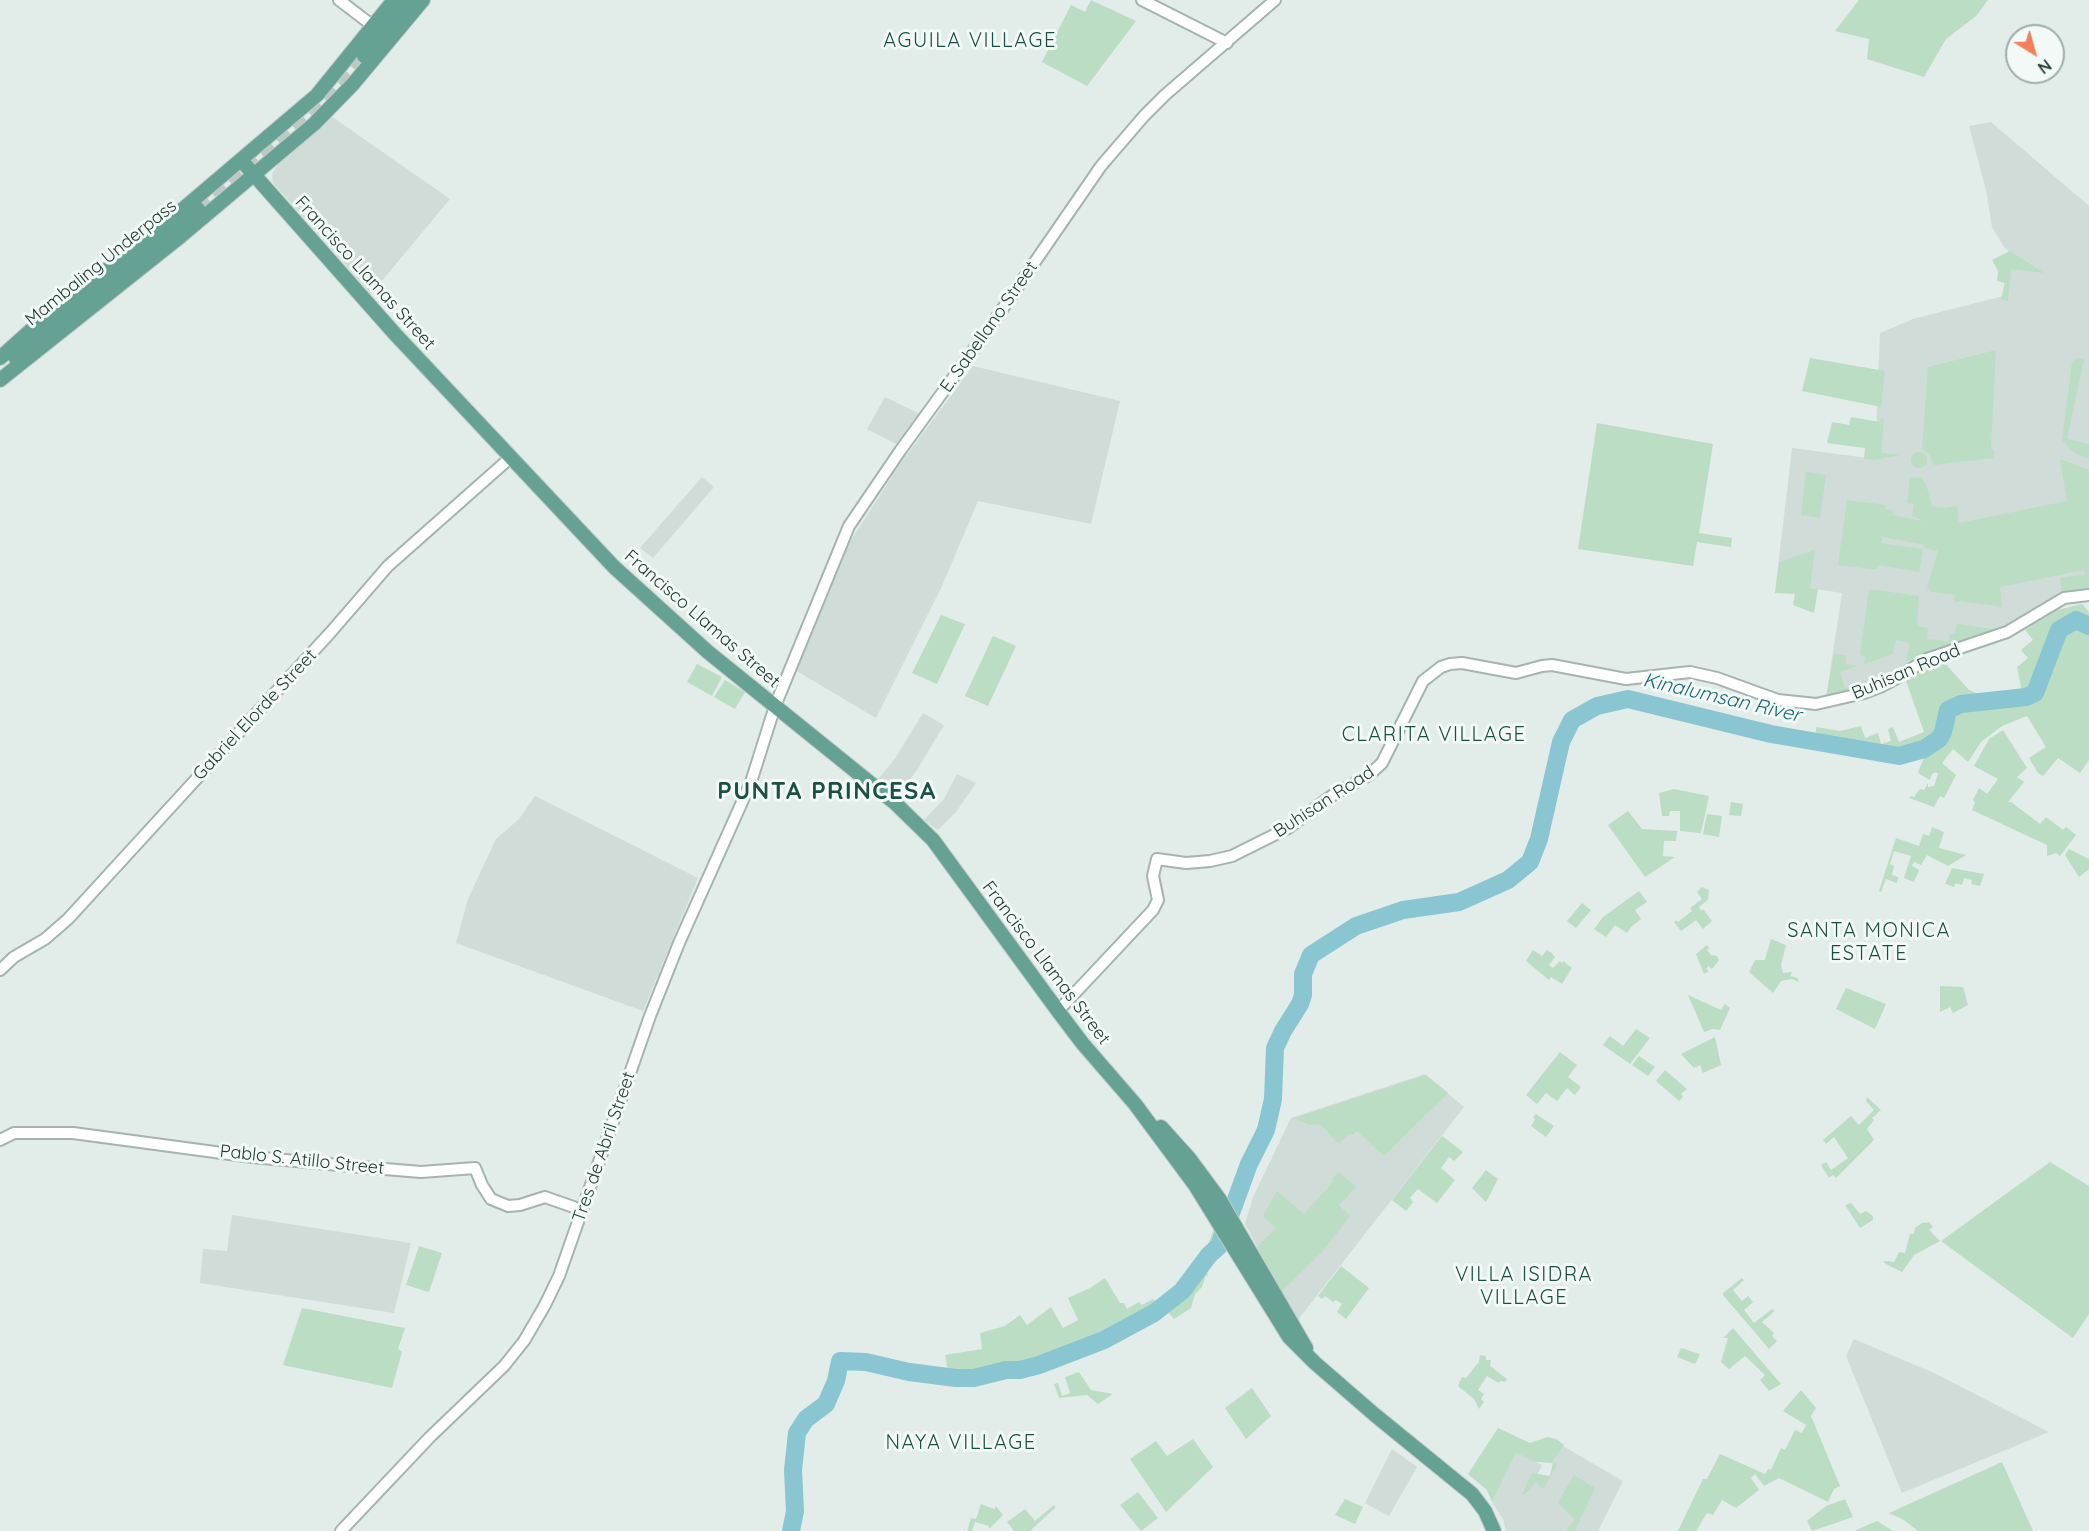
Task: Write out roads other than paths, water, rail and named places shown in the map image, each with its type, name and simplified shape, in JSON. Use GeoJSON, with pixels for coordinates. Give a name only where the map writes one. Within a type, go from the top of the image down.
{"type":"FeatureCollection","features":[{"type":"Feature","properties":{"kind":"main road"},"geometry":{"type":"LineString","coordinates":[[0,358],[40,322],[170,220],[317,95],[394,0]]}},
{"type":"Feature","properties":{"kind":"main road"},"geometry":{"type":"LineString","coordinates":[[364,56],[408,0]]}},
{"type":"Feature","properties":{"kind":"main road"},"geometry":{"type":"LineString","coordinates":[[0,380],[254,176],[314,124],[353,84],[423,0]]}},
{"type":"Feature","properties":{"kind":"main road","name":"Francisco Llamas Street"},"geometry":{"type":"LineString","coordinates":[[241,160],[394,334],[575,528],[654,605],[708,652],[896,803],[933,840],[1083,1044],[1136,1104],[1238,1229],[1315,1363]]}},
{"type":"Feature","properties":{"kind":"main road","name":"Mambaling Underpass"},"geometry":{"type":"LineString","coordinates":[[0,370],[198,209]]}},
{"type":"Feature","properties":{"kind":"main road","name":"Francisco Llamas Street"},"geometry":{"type":"LineString","coordinates":[[1215,1203],[1228,1240],[1289,1337],[1375,1415],[1472,1494],[1485,1511],[1494,1531]]}},
{"type":"Feature","properties":{"kind":"street"},"geometry":{"type":"LineString","coordinates":[[339,0],[373,27]]}},
{"type":"Feature","properties":{"kind":"street"},"geometry":{"type":"LineString","coordinates":[[1142,0],[1227,43]]}},
{"type":"Feature","properties":{"kind":"street","name":"E. Sabellano Street"},"geometry":{"type":"LineString","coordinates":[[775,706],[843,538],[887,470],[990,327],[1101,166],[1144,116],[1166,95],[1275,0]]}},
{"type":"Feature","properties":{"kind":"street","name":"Gabriel Elorde Street"},"geometry":{"type":"LineString","coordinates":[[0,970],[14,957],[45,939],[68,919],[330,633],[388,566],[510,458]]}},
{"type":"Feature","properties":{"kind":"street","name":"Buhisan Road"},"geometry":{"type":"LineString","coordinates":[[1058,1011],[1153,910],[1158,900],[1153,876],[1157,860],[1185,863],[1232,856],[1288,828],[1333,795],[1369,775],[1382,763],[1423,681],[1433,672],[1450,664],[1462,663],[1516,673],[1552,665],[1626,679],[1690,672],[1717,678],[1778,700],[1816,704],[1872,690],[1938,654],[1995,638],[2064,598],[2089,595]]}},
{"type":"Feature","properties":{"kind":"street","name":"Tres de Abril Street"},"geometry":{"type":"LineString","coordinates":[[341,1531],[430,1437],[504,1366],[520,1347],[545,1305],[559,1276],[650,1016],[679,943],[751,782],[775,706]]}},
{"type":"Feature","properties":{"kind":"street","name":"Pablo S. Atillo Street"},"geometry":{"type":"LineString","coordinates":[[0,1140],[14,1133],[73,1133],[252,1157],[361,1167],[422,1172],[475,1168],[491,1199],[508,1206],[520,1205],[545,1197],[582,1210]]}},
{"type":"Feature","properties":{"kind":"waterway","name":"Kinalumsan River"},"geometry":{"type":"LineString","coordinates":[[791,1531],[795,1511],[793,1470],[797,1433],[806,1419],[826,1404],[836,1381],[840,1361],[866,1362],[909,1372],[956,1378],[974,1378],[1006,1370],[1020,1370],[1104,1340],[1154,1313],[1182,1291],[1209,1255],[1219,1246],[1249,1164],[1266,1130],[1273,1099],[1275,1048],[1300,1004],[1303,995],[1303,974],[1311,955],[1356,926],[1403,910],[1459,902],[1508,880],[1530,862],[1539,839],[1561,742],[1572,720],[1597,706],[1628,699],[1771,734],[1899,756],[1924,749],[1939,739],[1948,710],[1961,704],[2026,697],[2035,693],[2059,630],[2076,620],[2089,626]]}},
{"type":"Feature","properties":{"kind":"tunnel"},"geometry":{"type":"LineString","coordinates":[[198,209],[268,152],[322,103],[364,56]]}},
{"type":"Feature","properties":{"kind":"district","name":"AGUILA VILLAGE"},"geometry":{"type":"Point","coordinates":[970,41]}},
{"type":"Feature","properties":{"kind":"district","name":"CLARITA VILLAGE"},"geometry":{"type":"Point","coordinates":[1434,735]}},
{"type":"Feature","properties":{"kind":"district","name":"PUNTA PRINCESA"},"geometry":{"type":"Point","coordinates":[827,792]}},
{"type":"Feature","properties":{"kind":"district","name":"SANTA MONICA ESTATE"},"geometry":{"type":"Point","coordinates":[1869,942]}},
{"type":"Feature","properties":{"kind":"district","name":"VILLA ISIDRA VILLAGE"},"geometry":{"type":"Point","coordinates":[1524,1286]}},
{"type":"Feature","properties":{"kind":"district","name":"NAYA VILLAGE"},"geometry":{"type":"Point","coordinates":[961,1443]}}]}
